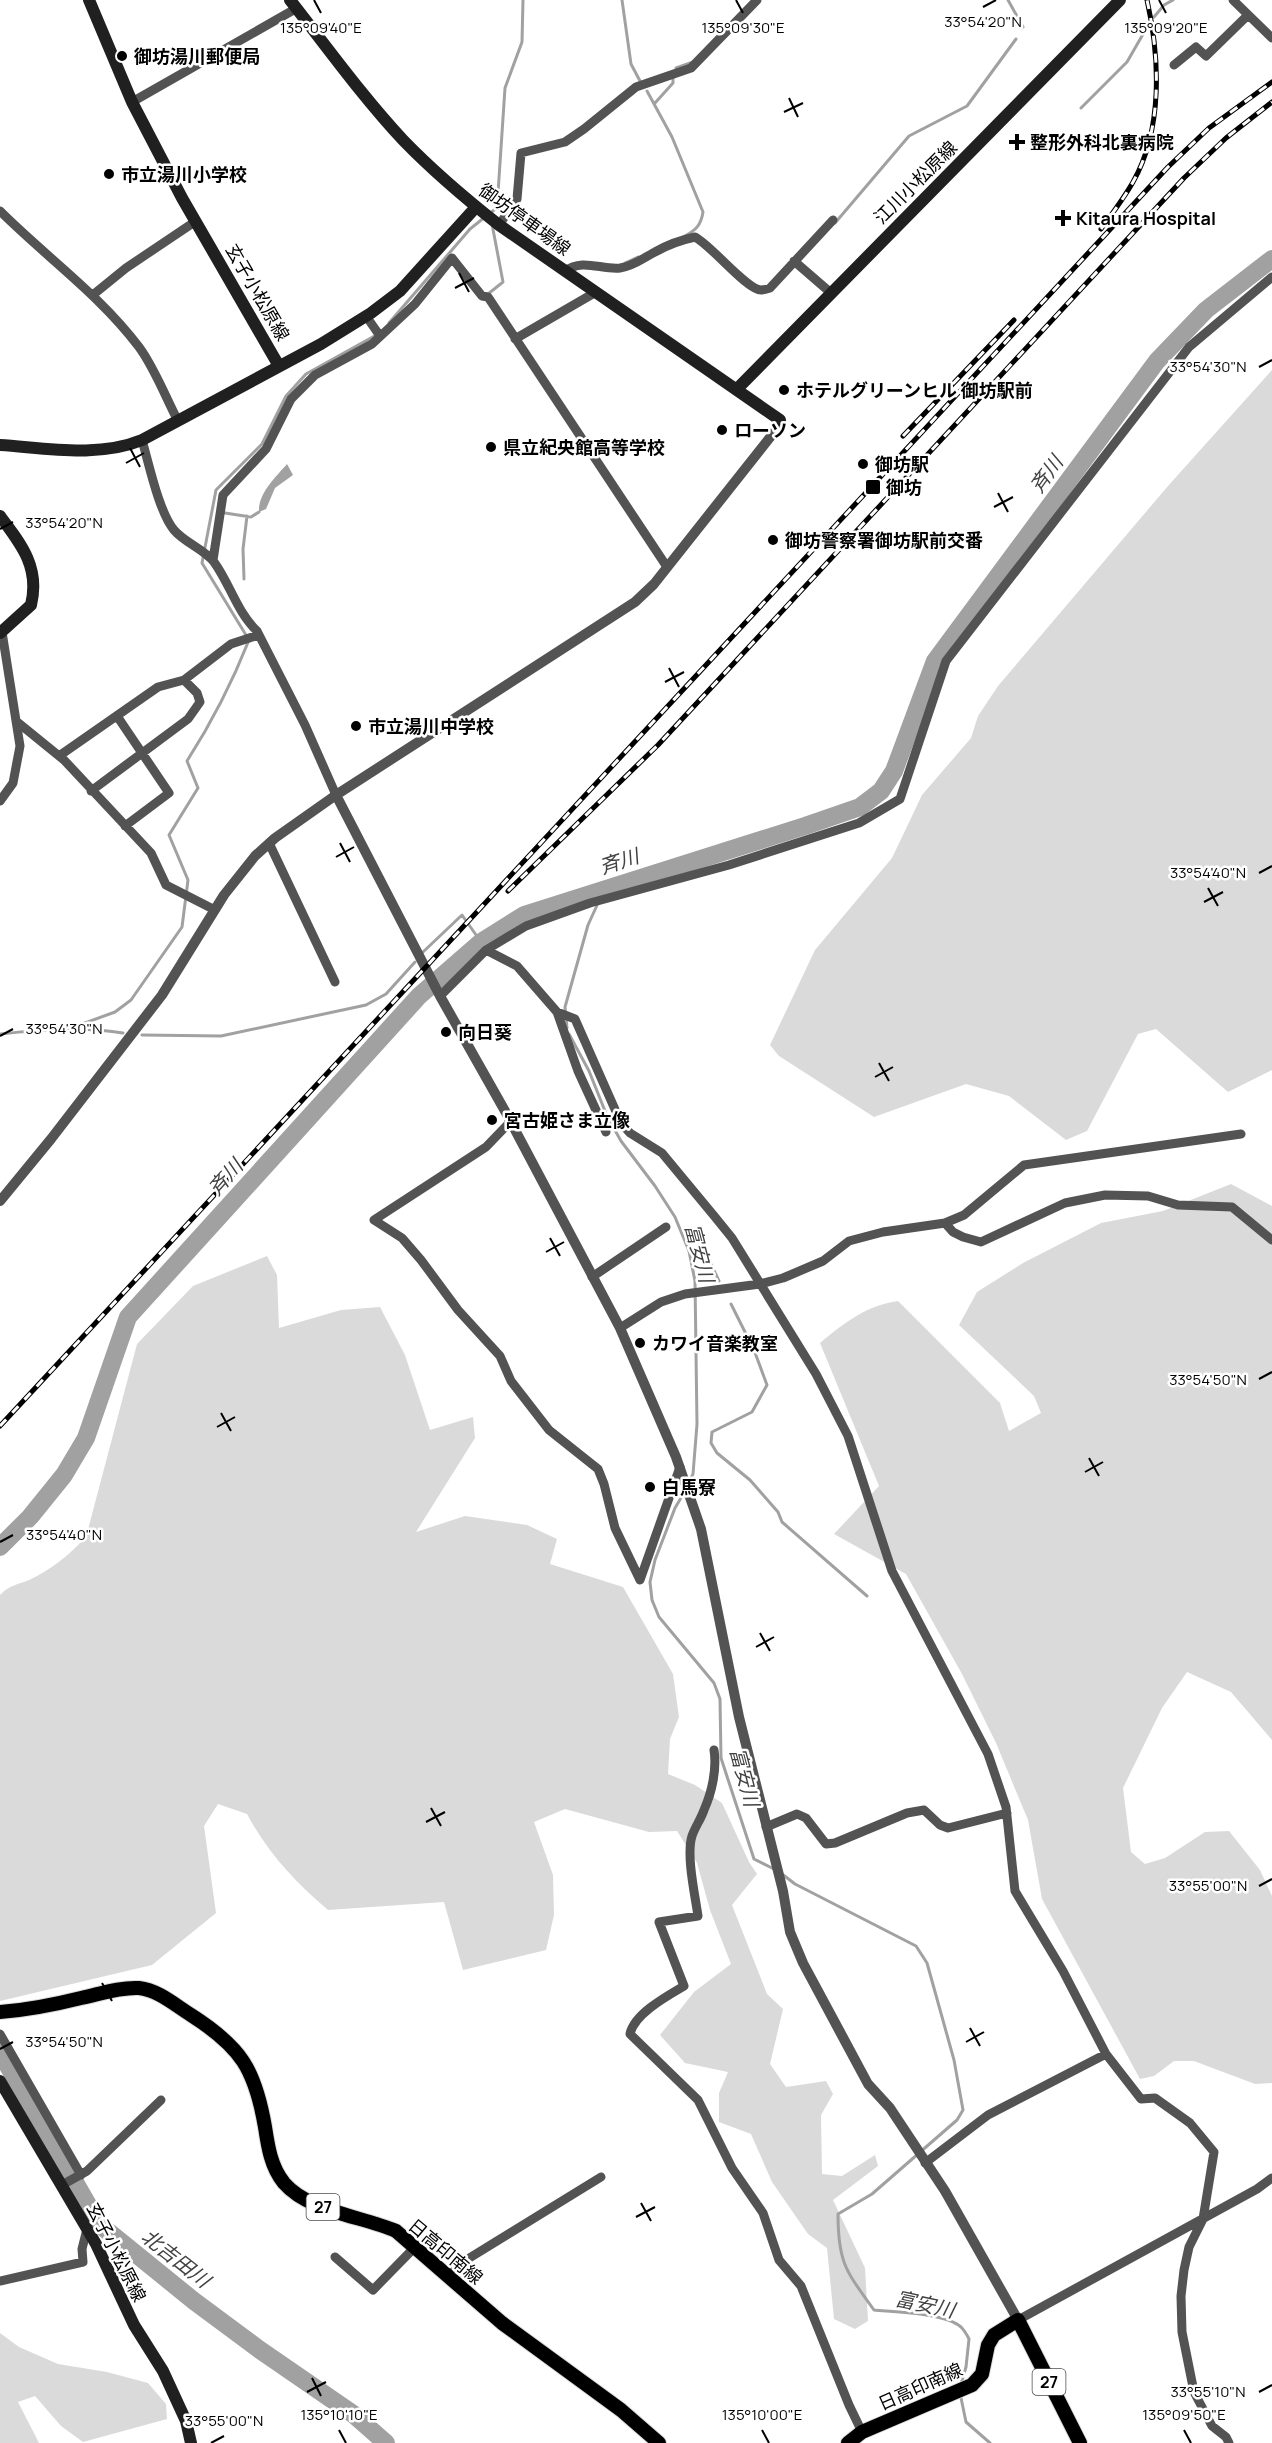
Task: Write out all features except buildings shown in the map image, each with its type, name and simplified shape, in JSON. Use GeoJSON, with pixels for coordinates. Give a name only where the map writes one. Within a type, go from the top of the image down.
{"type":"FeatureCollection","features":[{"type":"Feature","properties":{"kind":"main road","name":"玄子小松原線"},"geometry":{"type":"LineString","coordinates":[[0,445],[97,450],[124,447],[142,440],[279,366],[196,221],[132,102],[89,0]]}},
{"type":"Feature","properties":{"kind":"main road","name":"江川小松原線"},"geometry":{"type":"LineString","coordinates":[[737,389],[1120,0]]}},
{"type":"Feature","properties":{"kind":"main road","name":"御坊停車場線"},"geometry":{"type":"LineString","coordinates":[[293,4],[359,90],[402,138],[428,165],[476,207],[780,420]]}},
{"type":"Feature","properties":{"kind":"main road"},"geometry":{"type":"LineString","coordinates":[[279,366],[321,344],[366,316],[400,291],[476,207]]}},
{"type":"Feature","properties":{"kind":"main road"},"geometry":{"type":"LineString","coordinates":[[0,516],[32,567],[35,578],[31,605],[1,633]]}},
{"type":"Feature","properties":{"kind":"main road","name":"日高印南線"},"geometry":{"type":"LineString","coordinates":[[0,2012],[31,2010],[123,1988],[141,1989],[159,1995],[206,2024],[233,2046],[244,2062],[260,2097],[274,2167],[285,2184],[305,2199],[318,2205],[396,2231],[502,2323],[621,2410],[659,2443]]}},
{"type":"Feature","properties":{"kind":"main road","name":"玄子小松原線"},"geometry":{"type":"LineString","coordinates":[[0,2081],[87,2229],[134,2325],[163,2371],[178,2400],[191,2443]]}},
{"type":"Feature","properties":{"kind":"main road","name":"日高印南線"},"geometry":{"type":"LineString","coordinates":[[848,2443],[862,2432],[961,2391],[982,2374],[988,2344],[994,2335],[1018,2320]]}},
{"type":"Feature","properties":{"kind":"main road","name":"27"},"geometry":{"type":"LineString","coordinates":[[1018,2320],[1080,2443]]}},
{"type":"Feature","properties":{"kind":"street"},"geometry":{"type":"LineString","coordinates":[[499,225],[517,199],[521,153],[565,142],[636,87],[691,68],[758,0]]}},
{"type":"Feature","properties":{"kind":"street"},"geometry":{"type":"LineString","coordinates":[[1233,0],[1272,38]]}},
{"type":"Feature","properties":{"kind":"street"},"geometry":{"type":"LineString","coordinates":[[132,102],[293,4]]}},
{"type":"Feature","properties":{"kind":"street"},"geometry":{"type":"LineString","coordinates":[[1174,65],[1196,46],[1206,56],[1248,15]]}},
{"type":"Feature","properties":{"kind":"street"},"geometry":{"type":"LineString","coordinates":[[0,211],[31,242],[94,294],[140,348],[178,421]]}},
{"type":"Feature","properties":{"kind":"street"},"geometry":{"type":"LineString","coordinates":[[565,271],[572,266],[583,264],[618,268],[632,265],[655,251],[695,237],[706,242],[750,286],[760,291],[770,288],[833,220]]}},
{"type":"Feature","properties":{"kind":"street"},"geometry":{"type":"LineString","coordinates":[[94,294],[126,268],[196,221]]}},
{"type":"Feature","properties":{"kind":"street"},"geometry":{"type":"LineString","coordinates":[[213,560],[223,495],[266,449],[291,399],[315,375],[372,344],[415,303],[452,258],[482,296],[488,297],[667,567]]}},
{"type":"Feature","properties":{"kind":"street"},"geometry":{"type":"LineString","coordinates":[[794,261],[831,293]]}},
{"type":"Feature","properties":{"kind":"street"},"geometry":{"type":"LineString","coordinates":[[440,996],[486,950],[526,926],[590,903],[729,865],[860,823],[900,799],[946,661],[1189,347],[1272,277]]}},
{"type":"Feature","properties":{"kind":"street"},"geometry":{"type":"LineString","coordinates":[[516,339],[596,292]]}},
{"type":"Feature","properties":{"kind":"street"},"geometry":{"type":"LineString","coordinates":[[366,316],[380,336]]}},
{"type":"Feature","properties":{"kind":"street"},"geometry":{"type":"LineString","coordinates":[[0,1201],[77,1106],[162,994],[215,910],[249,864],[269,843],[336,795],[609,621],[635,602],[667,567],[779,426],[780,420]]}},
{"type":"Feature","properties":{"kind":"street"},"geometry":{"type":"LineString","coordinates":[[142,440],[159,498],[173,529],[213,560],[247,621],[258,634],[305,725],[336,795],[440,996],[620,1328],[679,1464],[703,1538],[739,1717],[783,1891],[790,1932],[803,1963],[868,2084],[890,2108],[945,2191],[1018,2320],[1257,2189],[1272,2178]]}},
{"type":"Feature","properties":{"kind":"street"},"geometry":{"type":"LineString","coordinates":[[0,801],[13,783],[20,746],[1,633]]}},
{"type":"Feature","properties":{"kind":"street"},"geometry":{"type":"LineString","coordinates":[[59,756],[158,687],[184,680],[231,644],[258,634]]}},
{"type":"Feature","properties":{"kind":"street"},"geometry":{"type":"LineString","coordinates":[[91,791],[188,719],[200,702],[197,693],[184,680]]}},
{"type":"Feature","properties":{"kind":"street"},"geometry":{"type":"LineString","coordinates":[[117,716],[168,793],[125,826]]}},
{"type":"Feature","properties":{"kind":"street"},"geometry":{"type":"LineString","coordinates":[[16,721],[59,756],[151,853],[166,885],[215,910]]}},
{"type":"Feature","properties":{"kind":"street"},"geometry":{"type":"LineString","coordinates":[[269,843],[309,923],[335,982]]}},
{"type":"Feature","properties":{"kind":"street"},"geometry":{"type":"LineString","coordinates":[[486,950],[518,966],[557,1012],[578,1071],[606,1132]]}},
{"type":"Feature","properties":{"kind":"street"},"geometry":{"type":"LineString","coordinates":[[557,1012],[575,1019],[621,1123],[630,1133],[662,1153],[732,1238],[805,1354],[848,1436],[892,1571],[988,1754],[1007,1813],[1016,1891],[1064,1971],[1106,2054],[1141,2099],[1155,2098],[1190,2123],[1214,2152],[1203,2218],[1189,2247],[1184,2270],[1181,2296],[1182,2332],[1194,2392],[1212,2426],[1226,2437],[1229,2443]]}},
{"type":"Feature","properties":{"kind":"street"},"geometry":{"type":"LineString","coordinates":[[510,1122],[486,1147],[374,1220],[402,1238],[421,1260],[458,1310],[500,1356],[511,1381],[549,1430],[598,1469],[615,1528],[640,1580],[679,1464]]}},
{"type":"Feature","properties":{"kind":"street"},"geometry":{"type":"LineString","coordinates":[[620,1328],[661,1302],[685,1294],[760,1284],[783,1278],[823,1261],[849,1241],[883,1232],[945,1222],[964,1215],[1024,1165],[1241,1134]]}},
{"type":"Feature","properties":{"kind":"street"},"geometry":{"type":"LineString","coordinates":[[945,1222],[953,1232],[981,1242],[1065,1203],[1105,1195],[1148,1196],[1178,1205],[1232,1207],[1272,1240]]}},
{"type":"Feature","properties":{"kind":"street"},"geometry":{"type":"LineString","coordinates":[[592,1277],[666,1227]]}},
{"type":"Feature","properties":{"kind":"street"},"geometry":{"type":"LineString","coordinates":[[714,1750],[716,1760],[710,1791],[705,1809],[691,1837],[691,1862],[698,1916],[660,1922],[684,1986],[659,2000],[632,2026],[630,2034],[698,2100],[732,2168],[763,2213],[779,2260],[801,2286],[862,2432]]}},
{"type":"Feature","properties":{"kind":"street"},"geometry":{"type":"LineString","coordinates":[[766,1827],[797,1814],[806,1818],[826,1844],[835,1843],[907,1813],[924,1810],[940,1825],[948,1828],[1007,1813]]}},
{"type":"Feature","properties":{"kind":"street"},"geometry":{"type":"LineString","coordinates":[[0,2034],[81,2175]]}},
{"type":"Feature","properties":{"kind":"street"},"geometry":{"type":"LineString","coordinates":[[925,2163],[988,2115],[1106,2054]]}},
{"type":"Feature","properties":{"kind":"street"},"geometry":{"type":"LineString","coordinates":[[62,2185],[81,2175],[161,2100]]}},
{"type":"Feature","properties":{"kind":"street"},"geometry":{"type":"LineString","coordinates":[[445,2273],[601,2177]]}},
{"type":"Feature","properties":{"kind":"street"},"geometry":{"type":"LineString","coordinates":[[0,2281],[83,2262],[82,2249],[87,2229]]}},
{"type":"Feature","properties":{"kind":"street"},"geometry":{"type":"LineString","coordinates":[[335,2257],[373,2290],[415,2247]]}},
{"type":"Feature","properties":{"kind":"shaded area"},"geometry":{"type":"Polygon","coordinates":[[[1272,370],[1272,1070],[1228,1092],[1156,1029],[1138,1034],[1087,1131],[1066,1140],[1009,1096],[966,1084],[874,1117],[779,1056],[770,1045],[815,950],[892,858],[922,795],[971,738],[978,716],[998,686],[1168,486],[1272,370]]]}},
{"type":"Feature","properties":{"kind":"shaded area"},"geometry":{"type":"Polygon","coordinates":[[[287,464],[293,475],[275,488],[266,509],[259,512],[261,498],[287,464]]]}},
{"type":"Feature","properties":{"kind":"shaded area"},"geometry":{"type":"Polygon","coordinates":[[[1231,1184],[1272,1206],[1272,1740],[1231,1692],[1187,1672],[1162,1708],[1123,1788],[1131,1852],[1145,1864],[1165,1858],[1205,1832],[1229,1831],[1260,1870],[1272,1896],[1272,2083],[1255,2084],[1194,2061],[1174,2061],[1154,2076],[1140,2079],[1042,1899],[1028,1820],[996,1743],[962,1674],[906,1574],[834,1534],[879,1486],[820,1343],[847,1322],[866,1311],[898,1301],[1000,1403],[1009,1431],[1041,1413],[1034,1396],[959,1325],[977,1292],[1023,1263],[1101,1223],[1163,1211],[1231,1184]]]}},
{"type":"Feature","properties":{"kind":"shaded area"},"geometry":{"type":"Polygon","coordinates":[[[267,1256],[277,1275],[279,1328],[341,1310],[380,1307],[405,1355],[430,1430],[473,1417],[475,1438],[416,1532],[465,1516],[527,1525],[557,1539],[550,1564],[623,1587],[673,1674],[679,1717],[670,1739],[668,1774],[695,1785],[722,1803],[749,1862],[757,1874],[732,1905],[767,1994],[783,2009],[770,2064],[786,2087],[826,2081],[833,2094],[821,2115],[822,2174],[842,2176],[875,2155],[878,2166],[833,2200],[865,2268],[868,2321],[855,2329],[834,2319],[827,2248],[808,2234],[772,2182],[751,2134],[719,2122],[719,2093],[728,2072],[685,2063],[660,2035],[694,1992],[731,1964],[710,1910],[697,1863],[677,1831],[649,1832],[565,1809],[534,1822],[553,1875],[554,1915],[546,1950],[463,1970],[444,1902],[328,1910],[283,1866],[264,1842],[247,1814],[218,1804],[204,1826],[216,1913],[152,1965],[0,2001],[0,1595],[10,1587],[29,1580],[52,1567],[86,1537],[137,1344],[193,1286],[267,1256]]]}},
{"type":"Feature","properties":{"kind":"shaded area"},"geometry":{"type":"Polygon","coordinates":[[[0,2333],[19,2347],[58,2364],[107,2372],[148,2383],[166,2404],[167,2419],[83,2442],[61,2426],[35,2396],[18,2402],[39,2443],[0,2443],[0,2333]]]}},
{"type":"Feature","properties":{"kind":"waterway"},"geometry":{"type":"LineString","coordinates":[[490,213],[497,208],[505,88],[522,42],[523,0]]}},
{"type":"Feature","properties":{"kind":"waterway"},"geometry":{"type":"LineString","coordinates":[[622,0],[631,64],[640,81]]}},
{"type":"Feature","properties":{"kind":"waterway"},"geometry":{"type":"LineString","coordinates":[[1008,0],[1023,27]]}},
{"type":"Feature","properties":{"kind":"waterway"},"geometry":{"type":"LineString","coordinates":[[1154,17],[1164,5],[1173,0]]}},
{"type":"Feature","properties":{"kind":"waterway"},"geometry":{"type":"LineString","coordinates":[[1081,108],[1127,62],[1150,22]]}},
{"type":"Feature","properties":{"kind":"waterway"},"geometry":{"type":"LineString","coordinates":[[835,223],[909,136],[967,106],[1016,39]]}},
{"type":"Feature","properties":{"kind":"waterway"},"geometry":{"type":"LineString","coordinates":[[676,68],[693,62]]}},
{"type":"Feature","properties":{"kind":"waterway"},"geometry":{"type":"LineString","coordinates":[[655,103],[673,83],[673,77]]}},
{"type":"Feature","properties":{"kind":"waterway"},"geometry":{"type":"LineString","coordinates":[[647,91],[672,137],[703,212],[697,227],[685,236]]}},
{"type":"Feature","properties":{"kind":"waterway"},"geometry":{"type":"LineString","coordinates":[[389,323],[470,229],[485,217]]}},
{"type":"Feature","properties":{"kind":"waterway"},"geometry":{"type":"LineString","coordinates":[[488,294],[503,282],[492,224]]}},
{"type":"Feature","properties":{"kind":"waterway"},"geometry":{"type":"LineString","coordinates":[[625,263],[638,257]]}},
{"type":"Feature","properties":{"kind":"waterway","name":"斉川"},"geometry":{"type":"LineString","coordinates":[[0,1547],[30,1517],[64,1475],[86,1438],[128,1317],[419,996],[481,942],[524,915],[860,807],[881,791],[894,771],[935,661],[1157,361],[1206,310],[1272,259]]}},
{"type":"Feature","properties":{"kind":"waterway"},"geometry":{"type":"LineString","coordinates":[[63,1031],[115,1012],[131,1000],[182,927],[188,880],[169,835],[198,788],[187,761],[221,702],[249,640],[202,563],[216,490],[262,444],[286,396],[306,374],[378,334]]}},
{"type":"Feature","properties":{"kind":"waterway"},"geometry":{"type":"LineString","coordinates":[[225,513],[251,517],[259,512]]}},
{"type":"Feature","properties":{"kind":"waterway"},"geometry":{"type":"LineString","coordinates":[[244,579],[243,549],[247,516]]}},
{"type":"Feature","properties":{"kind":"waterway","name":"富安川"},"geometry":{"type":"LineString","coordinates":[[567,1028],[565,1007],[588,925],[604,890]]}},
{"type":"Feature","properties":{"kind":"waterway"},"geometry":{"type":"LineString","coordinates":[[423,952],[462,915],[481,942]]}},
{"type":"Feature","properties":{"kind":"waterway"},"geometry":{"type":"LineString","coordinates":[[142,1035],[221,1036],[366,1005],[386,994],[415,962]]}},
{"type":"Feature","properties":{"kind":"waterway"},"geometry":{"type":"LineString","coordinates":[[0,1034],[77,1029],[123,1033]]}},
{"type":"Feature","properties":{"kind":"waterway","name":"富安川"},"geometry":{"type":"LineString","coordinates":[[569,1034],[589,1071],[607,1116],[621,1141],[675,1217],[689,1251],[695,1281],[697,1424],[693,1474],[689,1482]]}},
{"type":"Feature","properties":{"kind":"waterway"},"geometry":{"type":"LineString","coordinates":[[710,1262],[719,1281]]}},
{"type":"Feature","properties":{"kind":"waterway"},"geometry":{"type":"LineString","coordinates":[[731,1304],[754,1350],[767,1385],[752,1412],[712,1432],[711,1443],[717,1453],[750,1480],[778,1512],[782,1522],[867,1596]]}},
{"type":"Feature","properties":{"kind":"waterway","name":"富安川"},"geometry":{"type":"LineString","coordinates":[[685,1491],[675,1508],[655,1560],[650,1582],[652,1600],[659,1617],[714,1683],[720,1699],[721,1758],[754,1859],[774,1869]]}},
{"type":"Feature","properties":{"kind":"waterway","name":"富安川"},"geometry":{"type":"LineString","coordinates":[[782,1874],[795,1884],[916,1946],[927,1963],[954,2060],[963,2110],[957,2120],[872,2194],[838,2214],[838,2231],[842,2256],[850,2275],[874,2310],[932,2316],[954,2322],[961,2327],[969,2339],[966,2367],[961,2384]]}},
{"type":"Feature","properties":{"kind":"waterway","name":"北吉田川"},"geometry":{"type":"LineString","coordinates":[[0,2052],[99,2224],[194,2301],[353,2414],[386,2443]]}},
{"type":"Feature","properties":{"kind":"waterway","name":"富安川"},"geometry":{"type":"LineString","coordinates":[[960,2393],[966,2422],[990,2443]]}},
{"type":"Feature","properties":{"kind":"railway"},"geometry":{"type":"LineString","coordinates":[[1101,229],[1133,182],[1150,139],[1156,93],[1156,69],[1155,45],[1147,0]]}},
{"type":"Feature","properties":{"kind":"railway"},"geometry":{"type":"LineString","coordinates":[[0,1426],[1168,167],[1209,128],[1272,82]]}},
{"type":"Feature","properties":{"kind":"railway"},"geometry":{"type":"LineString","coordinates":[[508,891],[658,745],[1184,178],[1226,138],[1272,102]]}},
{"type":"Feature","properties":{"kind":"railway"},"geometry":{"type":"LineString","coordinates":[[903,436],[1014,320]]}},
{"type":"Feature","properties":{"kind":"place","name":"御坊湯川郵便局"},"geometry":{"type":"Point","coordinates":[122,56]}},
{"type":"Feature","properties":{"kind":"place","name":"整形外科北裏病院"},"geometry":{"type":"Point","coordinates":[1017,142]}},
{"type":"Feature","properties":{"kind":"place","name":"市立湯川小学校"},"geometry":{"type":"Point","coordinates":[109,174]}},
{"type":"Feature","properties":{"kind":"place","name":"Kitaura Hospital"},"geometry":{"type":"Point","coordinates":[1063,218]}},
{"type":"Feature","properties":{"kind":"place","name":"ホテルグリーンヒル 御坊駅前"},"geometry":{"type":"Point","coordinates":[784,390]}},
{"type":"Feature","properties":{"kind":"place","name":"ローソン"},"geometry":{"type":"Point","coordinates":[722,430]}},
{"type":"Feature","properties":{"kind":"place","name":"県立紀央館高等学校"},"geometry":{"type":"Point","coordinates":[491,447]}},
{"type":"Feature","properties":{"kind":"place","name":"御坊駅"},"geometry":{"type":"Point","coordinates":[863,464]}},
{"type":"Feature","properties":{"kind":"place","name":"御坊"},"geometry":{"type":"Point","coordinates":[873,487]}},
{"type":"Feature","properties":{"kind":"place","name":"御坊警察署御坊駅前交番"},"geometry":{"type":"Point","coordinates":[773,540]}},
{"type":"Feature","properties":{"kind":"place","name":"市立湯川中学校"},"geometry":{"type":"Point","coordinates":[356,726]}},
{"type":"Feature","properties":{"kind":"place","name":"向日葵"},"geometry":{"type":"Point","coordinates":[446,1032]}},
{"type":"Feature","properties":{"kind":"place","name":"宮古姫さま立像"},"geometry":{"type":"Point","coordinates":[492,1120]}},
{"type":"Feature","properties":{"kind":"place","name":"カワイ音楽教室"},"geometry":{"type":"Point","coordinates":[640,1343]}},
{"type":"Feature","properties":{"kind":"place","name":"白馬寮"},"geometry":{"type":"Point","coordinates":[650,1487]}}]}
